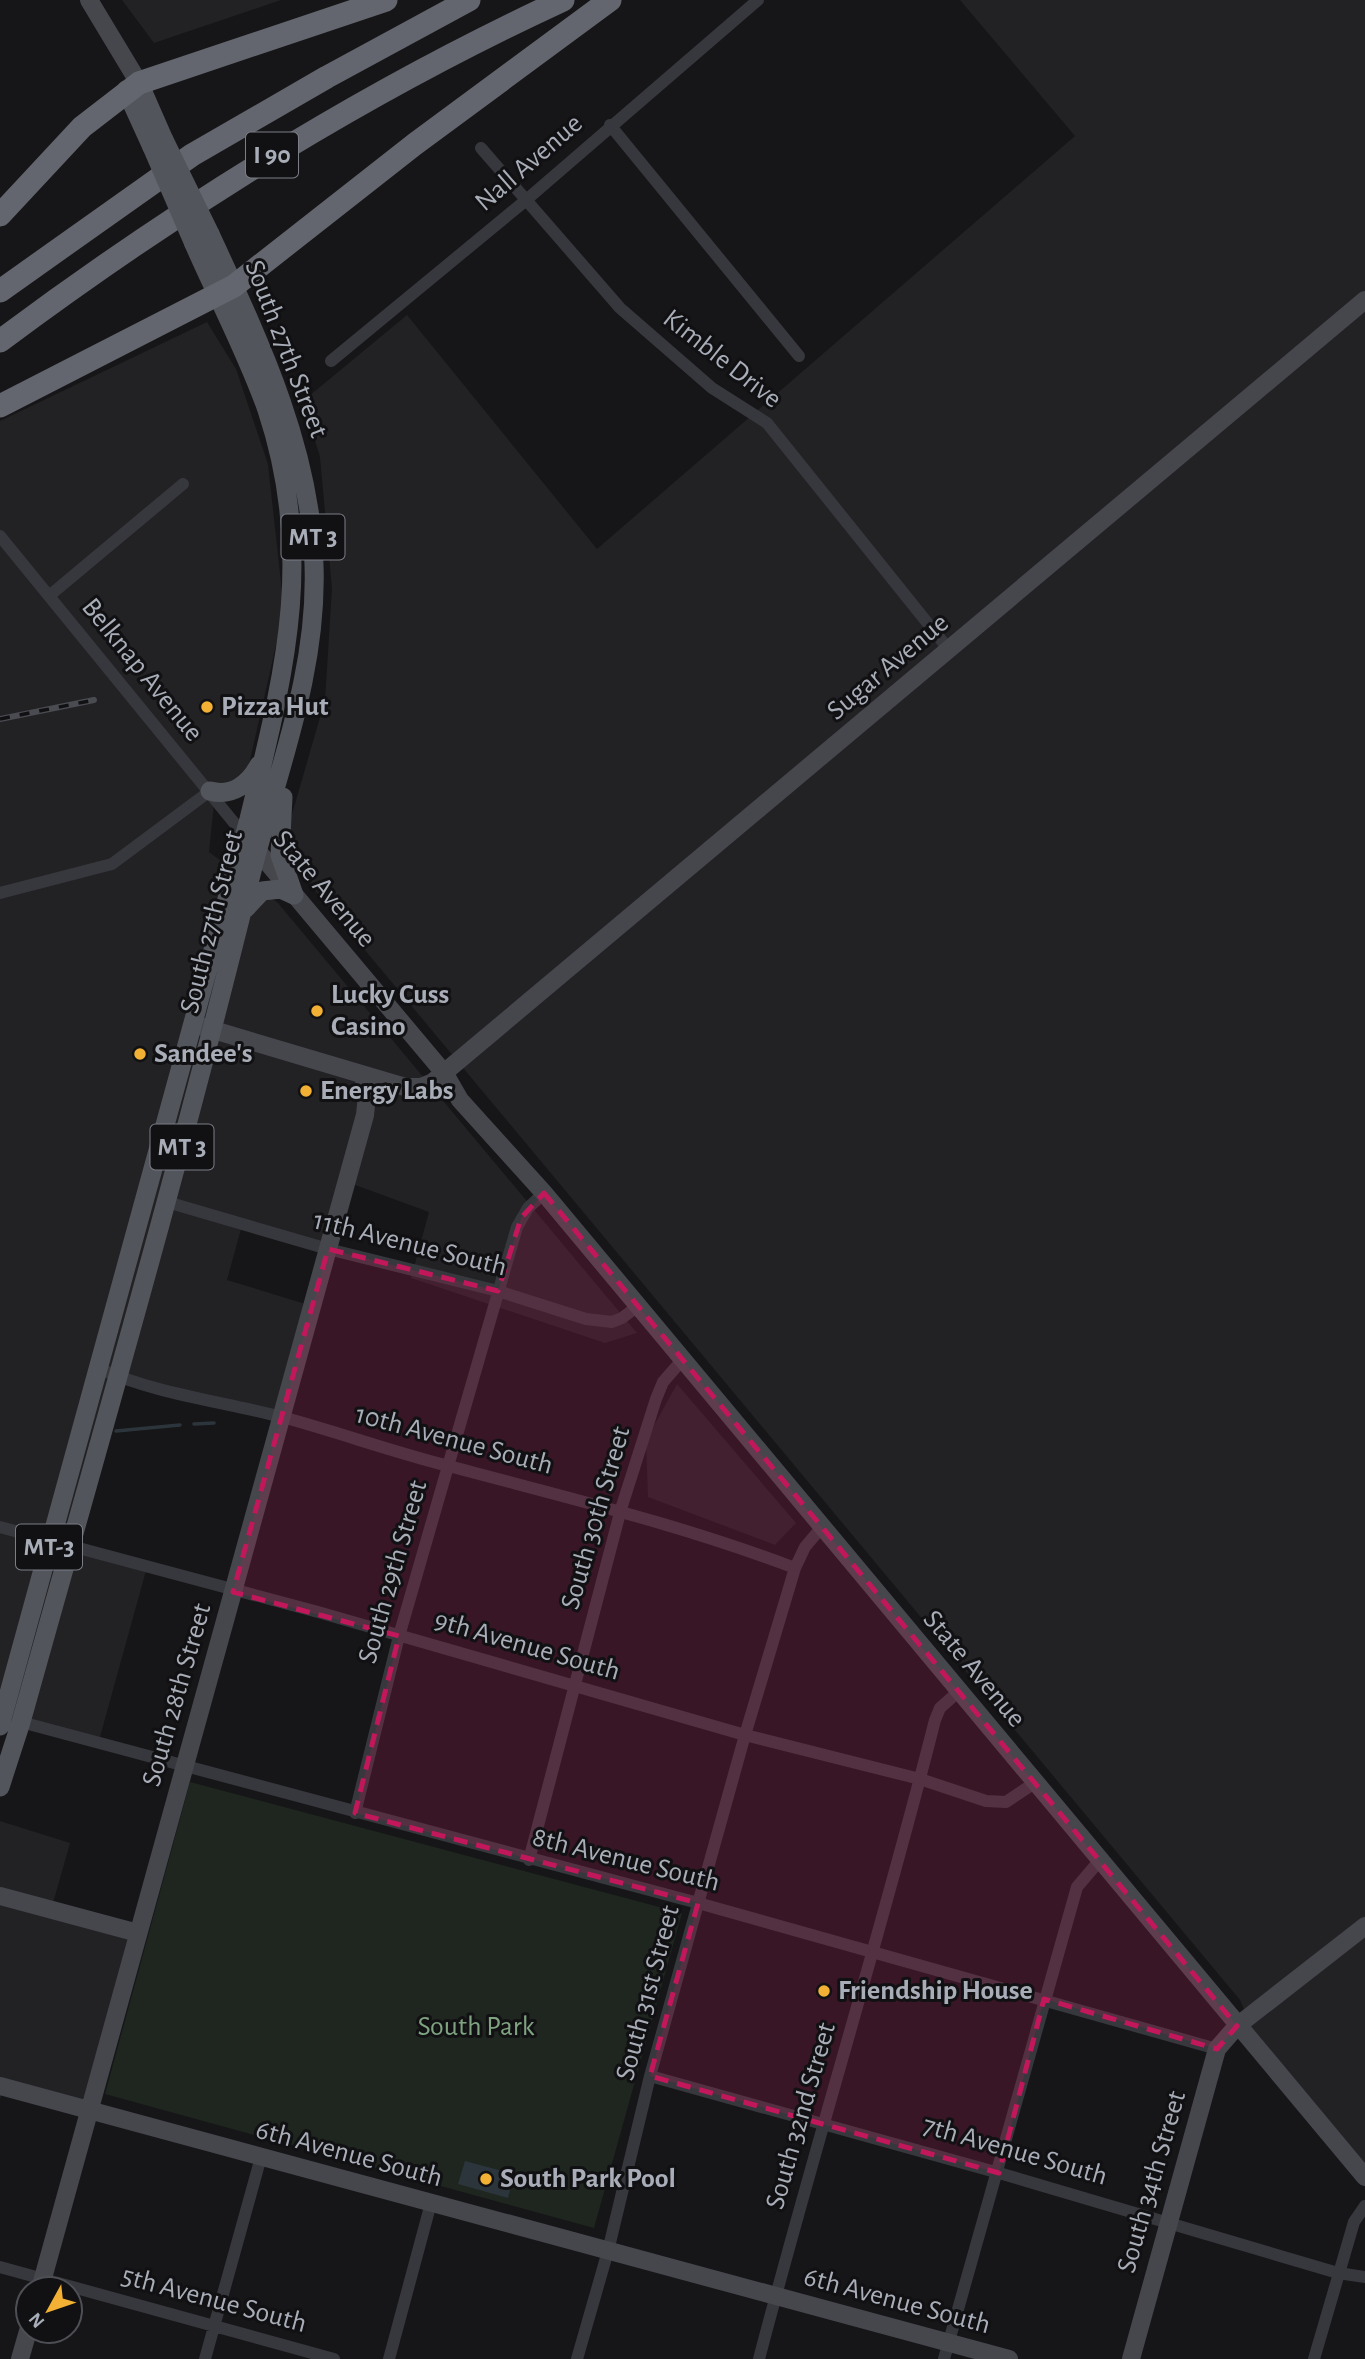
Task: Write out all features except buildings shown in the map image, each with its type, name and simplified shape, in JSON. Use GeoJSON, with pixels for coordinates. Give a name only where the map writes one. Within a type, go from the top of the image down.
{"type":"FeatureCollection","features":[{"type":"Feature","properties":{"kind":"highway"},"geometry":{"type":"LineString","coordinates":[[0,215],[82,127],[132,87],[386,0]]}},
{"type":"Feature","properties":{"kind":"highway","name":"I 90"},"geometry":{"type":"LineString","coordinates":[[0,291],[192,155],[469,0]]}},
{"type":"Feature","properties":{"kind":"highway","name":"I 90"},"geometry":{"type":"LineString","coordinates":[[0,341],[88,276],[214,190],[322,125],[486,36],[564,0]]}},
{"type":"Feature","properties":{"kind":"highway"},"geometry":{"type":"LineString","coordinates":[[0,405],[225,291],[415,144],[610,0]]}},
{"type":"Feature","properties":{"kind":"main road"},"geometry":{"type":"LineString","coordinates":[[89,0],[132,87]]}},
{"type":"Feature","properties":{"kind":"main road","name":"South 27th Street"},"geometry":{"type":"LineString","coordinates":[[0,1787],[6,1720],[51,1540],[191,1023],[250,843],[287,753],[311,644],[314,565],[312,522],[288,420],[225,291],[132,87]]}},
{"type":"Feature","properties":{"kind":"main road","name":"South 27th Street"},"geometry":{"type":"LineString","coordinates":[[6,1720],[70,1546],[213,1030],[241,916],[264,754],[290,627],[294,576],[290,507],[266,410],[225,291]]}},
{"type":"Feature","properties":{"kind":"main road","name":"Sugar Avenue"},"geometry":{"type":"LineString","coordinates":[[191,1023],[392,1084],[421,1087],[445,1074],[560,974],[950,651],[1365,300]]}},
{"type":"Feature","properties":{"kind":"main road"},"geometry":{"type":"LineString","coordinates":[[287,753],[279,852],[294,895]]}},
{"type":"Feature","properties":{"kind":"main road"},"geometry":{"type":"LineString","coordinates":[[209,791],[225,793],[241,787],[251,777],[264,754]]}},
{"type":"Feature","properties":{"kind":"main road","name":"State Avenue"},"geometry":{"type":"LineString","coordinates":[[250,843],[445,1074],[462,1087],[488,1116],[544,1193],[1365,2177]]}},
{"type":"Feature","properties":{"kind":"main road"},"geometry":{"type":"LineString","coordinates":[[241,916],[252,898],[262,891],[273,888],[294,895]]}},
{"type":"Feature","properties":{"kind":"main road","name":"South 28th Street"},"geometry":{"type":"LineString","coordinates":[[43,2275],[365,1115],[367,1095],[363,1075]]}},
{"type":"Feature","properties":{"kind":"main road","name":"South 28th Street"},"geometry":{"type":"LineString","coordinates":[[365,1115],[376,1096],[392,1084]]}},
{"type":"Feature","properties":{"kind":"main road"},"geometry":{"type":"LineString","coordinates":[[0,1896],[138,1933]]}},
{"type":"Feature","properties":{"kind":"main road","name":"South 34th Street"},"geometry":{"type":"LineString","coordinates":[[1131,2359],[1217,2049],[1237,2026],[1365,1926]]}},
{"type":"Feature","properties":{"kind":"main road","name":"6th Avenue South"},"geometry":{"type":"LineString","coordinates":[[0,2086],[776,2296],[946,2351],[1009,2359]]}},
{"type":"Feature","properties":{"kind":"street","name":"Nall Avenue"},"geometry":{"type":"LineString","coordinates":[[331,360],[525,201],[758,0]]}},
{"type":"Feature","properties":{"kind":"street"},"geometry":{"type":"LineString","coordinates":[[610,125],[799,356]]}},
{"type":"Feature","properties":{"kind":"street","name":"Kimble Drive"},"geometry":{"type":"LineString","coordinates":[[481,148],[620,308],[712,388],[767,422],[950,651]]}},
{"type":"Feature","properties":{"kind":"street"},"geometry":{"type":"LineString","coordinates":[[50,596],[183,484]]}},
{"type":"Feature","properties":{"kind":"street","name":"Belknap Avenue"},"geometry":{"type":"LineString","coordinates":[[0,536],[250,843]]}},
{"type":"Feature","properties":{"kind":"street"},"geometry":{"type":"LineString","coordinates":[[0,893],[112,864],[209,791]]}},
{"type":"Feature","properties":{"kind":"street","name":"South 29th Street"},"geometry":{"type":"LineString","coordinates":[[355,1813],[399,1636],[517,1227],[528,1208],[544,1193]]}},
{"type":"Feature","properties":{"kind":"street","name":"11th Avenue South"},"geometry":{"type":"LineString","coordinates":[[167,1202],[328,1249],[498,1291],[602,1322],[622,1318],[638,1306]]}},
{"type":"Feature","properties":{"kind":"street","name":"South 30th Street"},"geometry":{"type":"LineString","coordinates":[[529,1860],[621,1509],[663,1382],[683,1359]]}},
{"type":"Feature","properties":{"kind":"street","name":"10th Avenue South"},"geometry":{"type":"LineString","coordinates":[[98,1368],[117,1376],[281,1417],[448,1466],[621,1509],[711,1536],[795,1568]]}},
{"type":"Feature","properties":{"kind":"street","name":"9th Avenue South"},"geometry":{"type":"LineString","coordinates":[[0,1527],[576,1684],[745,1735],[1000,1802],[1016,1796],[1035,1782]]}},
{"type":"Feature","properties":{"kind":"street","name":"South 31st Street"},"geometry":{"type":"LineString","coordinates":[[577,2359],[608,2251],[650,2076],[745,1735],[795,1568],[805,1547],[821,1528]]}},
{"type":"Feature","properties":{"kind":"street","name":"South 32nd Street"},"geometry":{"type":"LineString","coordinates":[[759,2359],[940,1708],[958,1692]]}},
{"type":"Feature","properties":{"kind":"street","name":"8th Avenue South"},"geometry":{"type":"LineString","coordinates":[[6,1720],[698,1903],[1217,2049]]}},
{"type":"Feature","properties":{"kind":"street"},"geometry":{"type":"LineString","coordinates":[[946,2351],[999,2173],[1044,1999],[1077,1887],[1100,1860]]}},
{"type":"Feature","properties":{"kind":"street","name":"7th Avenue South"},"geometry":{"type":"LineString","coordinates":[[650,2076],[999,2173],[1339,2273],[1365,2277]]}},
{"type":"Feature","properties":{"kind":"street"},"geometry":{"type":"LineString","coordinates":[[205,2359],[261,2157]]}},
{"type":"Feature","properties":{"kind":"street"},"geometry":{"type":"LineString","coordinates":[[389,2359],[431,2203]]}},
{"type":"Feature","properties":{"kind":"street"},"geometry":{"type":"LineString","coordinates":[[1314,2359],[1354,2222],[1365,2206]]}},
{"type":"Feature","properties":{"kind":"street","name":"5th Avenue South"},"geometry":{"type":"LineString","coordinates":[[0,2267],[19,2275]]}},
{"type":"Feature","properties":{"kind":"street","name":"5th Avenue South"},"geometry":{"type":"LineString","coordinates":[[84,2294],[214,2325],[334,2359]]}},
{"type":"Feature","properties":{"kind":"highlighted area"},"geometry":{"type":"Polygon","coordinates":[[[544,1193],[1237,2026],[1217,2049],[1044,1999],[999,2173],[650,2076],[698,1903],[355,1813],[399,1636],[233,1592],[328,1249],[498,1291],[521,1218],[544,1193]]]}},
{"type":"Feature","properties":{"kind":"shaded area"},"geometry":{"type":"Polygon","coordinates":[[[122,0],[281,0],[154,43],[122,0]]]}},
{"type":"Feature","properties":{"kind":"shaded area"},"geometry":{"type":"Polygon","coordinates":[[[960,0],[1365,0],[1365,2166],[1255,2036],[1240,2000],[289,859],[286,835],[325,700],[332,589],[320,457],[303,401],[407,315],[597,549],[1075,136],[960,0]]]}},
{"type":"Feature","properties":{"kind":"shaded area"},"geometry":{"type":"Polygon","coordinates":[[[207,322],[236,369],[268,464],[284,610],[248,769],[235,785],[216,784],[209,852],[278,903],[637,1333],[605,1343],[411,1278],[429,1212],[347,1182],[328,1249],[242,1225],[227,1280],[312,1306],[281,1417],[117,1376],[70,1546],[147,1567],[98,1744],[0,1715],[0,421],[207,322]]]}},
{"type":"Feature","properties":{"kind":"shaded area"},"geometry":{"type":"Polygon","coordinates":[[[677,1384],[796,1523],[775,1545],[648,1497],[646,1440],[677,1384]]]}},
{"type":"Feature","properties":{"kind":"shaded area"},"geometry":{"type":"Polygon","coordinates":[[[0,1821],[70,1843],[51,1910],[138,1933],[89,2110],[3,2088],[0,2100],[0,1821]]]}},
{"type":"Feature","properties":{"kind":"shaded area","name":"South Park Pool"},"geometry":{"type":"Polygon","coordinates":[[[465,2161],[514,2174],[508,2198],[458,2184],[465,2161]]]}},
{"type":"Feature","properties":{"kind":"green space","name":"South Park"},"geometry":{"type":"Polygon","coordinates":[[[190,1782],[682,1913],[594,2228],[105,2094],[190,1782]]]}},
{"type":"Feature","properties":{"kind":"waterway"},"geometry":{"type":"LineString","coordinates":[[194,1424],[214,1423]]}},
{"type":"Feature","properties":{"kind":"waterway"},"geometry":{"type":"LineString","coordinates":[[116,1431],[180,1425]]}},
{"type":"Feature","properties":{"kind":"railway"},"geometry":{"type":"LineString","coordinates":[[0,719],[94,700]]}},
{"type":"Feature","properties":{"kind":"place","name":"Pizza Hut"},"geometry":{"type":"Point","coordinates":[207,707]}},
{"type":"Feature","properties":{"kind":"place","name":"Lucky Cuss Casino"},"geometry":{"type":"Point","coordinates":[317,1011]}},
{"type":"Feature","properties":{"kind":"place","name":"Sandee's"},"geometry":{"type":"Point","coordinates":[140,1054]}},
{"type":"Feature","properties":{"kind":"place","name":"Energy Labs"},"geometry":{"type":"Point","coordinates":[306,1091]}},
{"type":"Feature","properties":{"kind":"place","name":"Friendship House"},"geometry":{"type":"Point","coordinates":[824,1991]}},
{"type":"Feature","properties":{"kind":"place","name":"South Park Pool"},"geometry":{"type":"Point","coordinates":[486,2179]}}]}
